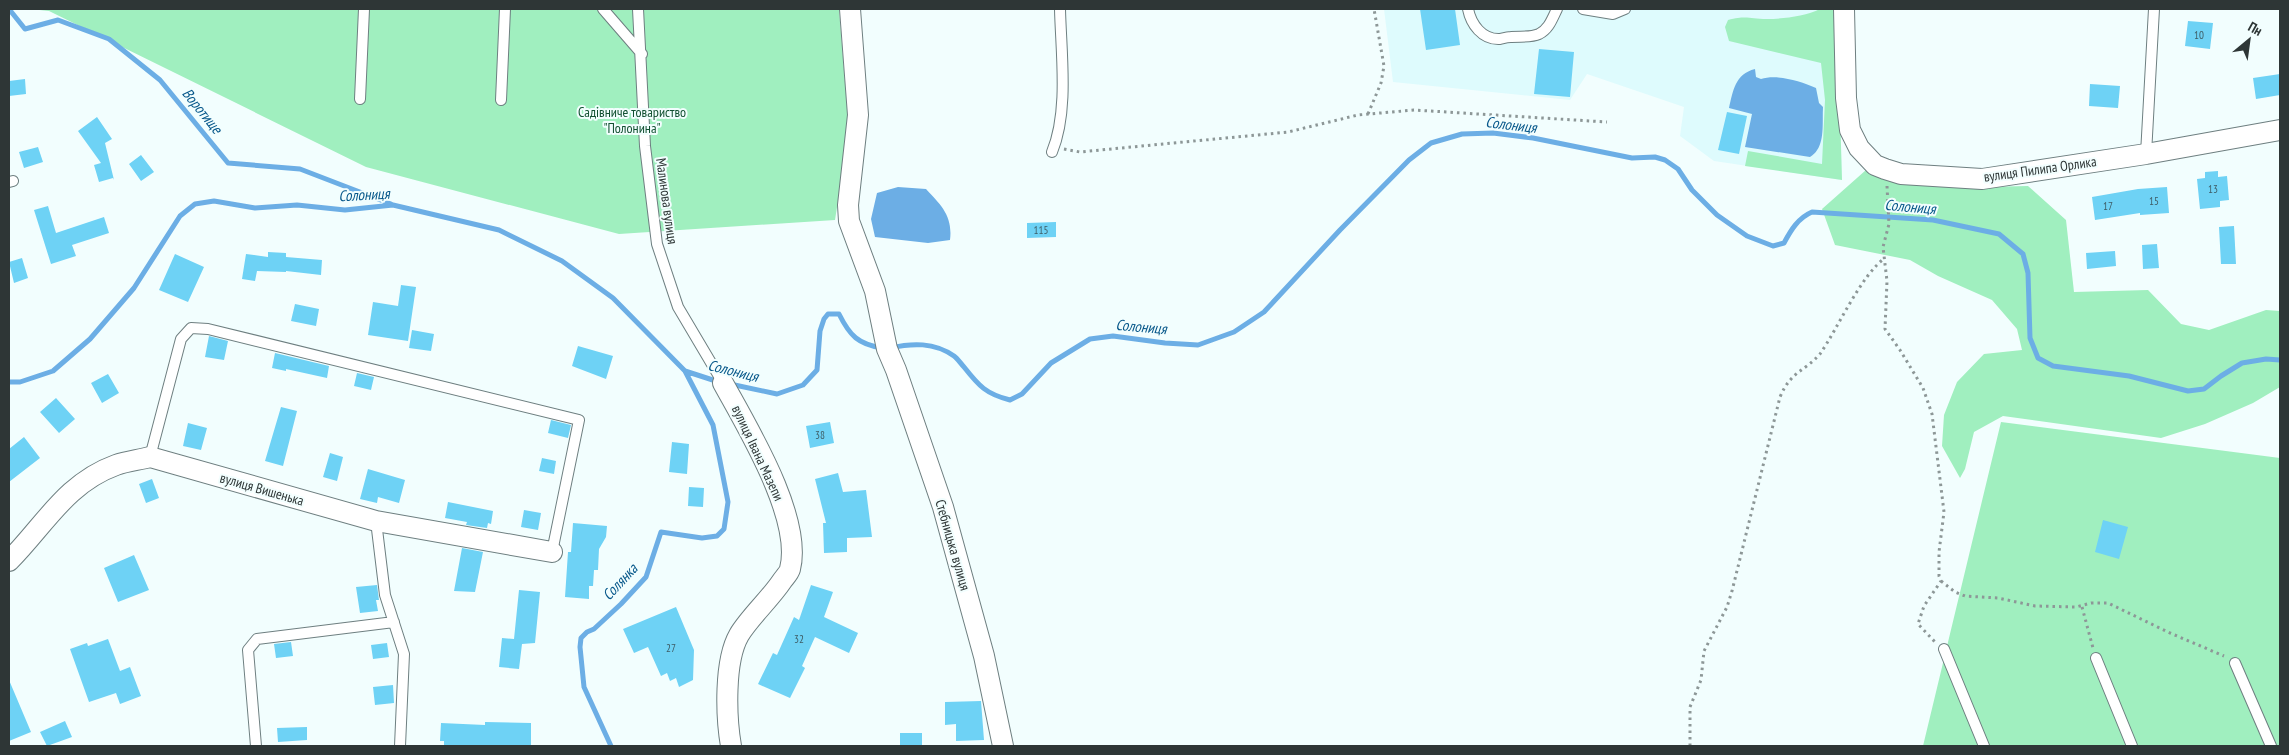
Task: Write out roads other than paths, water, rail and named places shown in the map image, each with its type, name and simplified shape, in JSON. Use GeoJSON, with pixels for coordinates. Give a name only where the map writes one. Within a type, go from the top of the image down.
{"type":"FeatureCollection","features":[{"type":"Feature","properties":{"kind":"street","name":"Стебницька вулиця"},"geometry":{"type":"LineString","coordinates":[[850,9],[858,116],[848,205],[849,221],[875,291],[887,349],[943,507],[984,656],[1003,746]]}},
{"type":"Feature","properties":{"kind":"street","name":"вулиця Пилипа Орлика"},"geometry":{"type":"LineString","coordinates":[[1844,9],[1846,98],[1850,130],[1858,148],[1875,165],[1900,174],[1982,179],[2146,154],[2280,130]]}},
{"type":"Feature","properties":{"kind":"street","name":"вулиця Івана Мазепи"},"geometry":{"type":"LineString","coordinates":[[723,383],[747,426],[781,498],[790,541],[790,569],[771,597],[739,634],[732,655],[727,724],[731,746]]}},
{"type":"Feature","properties":{"kind":"street","name":"вулиця Вишенька"},"geometry":{"type":"LineString","coordinates":[[9,561],[63,498],[78,486],[117,464],[150,457],[376,521],[552,552]]}},
{"type":"Feature","properties":{"kind":"lane"},"geometry":{"type":"LineString","coordinates":[[360,99],[364,9]]}},
{"type":"Feature","properties":{"kind":"lane"},"geometry":{"type":"LineString","coordinates":[[501,100],[505,9]]}},
{"type":"Feature","properties":{"kind":"lane"},"geometry":{"type":"LineString","coordinates":[[603,9],[642,54]]}},
{"type":"Feature","properties":{"kind":"lane","name":"Малинова вулиця"},"geometry":{"type":"LineString","coordinates":[[638,9],[642,54],[645,146],[657,244],[678,307],[723,383]]}},
{"type":"Feature","properties":{"kind":"lane"},"geometry":{"type":"LineString","coordinates":[[1054,148],[1062,98],[1060,9]]}},
{"type":"Feature","properties":{"kind":"lane"},"geometry":{"type":"LineString","coordinates":[[1468,9],[1475,28],[1486,36],[1498,39],[1510,36],[1528,37],[1540,34],[1550,25],[1556,9]]}},
{"type":"Feature","properties":{"kind":"lane"},"geometry":{"type":"LineString","coordinates":[[1583,9],[1612,14],[1624,9]]}},
{"type":"Feature","properties":{"kind":"lane"},"geometry":{"type":"LineString","coordinates":[[2146,154],[2154,9]]}},
{"type":"Feature","properties":{"kind":"lane"},"geometry":{"type":"LineString","coordinates":[[150,457],[181,339],[191,328],[208,329],[579,420],[552,552]]}},
{"type":"Feature","properties":{"kind":"lane"},"geometry":{"type":"LineString","coordinates":[[376,521],[385,595],[404,654],[400,746]]}},
{"type":"Feature","properties":{"kind":"lane"},"geometry":{"type":"LineString","coordinates":[[256,746],[248,650],[257,639],[394,622]]}},
{"type":"Feature","properties":{"kind":"lane"},"geometry":{"type":"LineString","coordinates":[[1944,649],[1984,746]]}},
{"type":"Feature","properties":{"kind":"lane"},"geometry":{"type":"LineString","coordinates":[[2096,658],[2132,746]]}},
{"type":"Feature","properties":{"kind":"lane"},"geometry":{"type":"LineString","coordinates":[[2236,663],[2271,746]]}},
{"type":"Feature","properties":{"kind":"water"},"geometry":{"type":"Polygon","coordinates":[[[1755,69],[1756,77],[1761,79],[1781,78],[1816,88],[1819,103],[1823,107],[1822,135],[1819,148],[1810,157],[1745,147],[1752,114],[1729,108],[1739,79],[1748,71],[1755,69]]]}},
{"type":"Feature","properties":{"kind":"water"},"geometry":{"type":"Polygon","coordinates":[[[898,187],[926,189],[941,206],[948,218],[950,240],[928,243],[875,237],[871,219],[877,193],[898,187]]]}},
{"type":"Feature","properties":{"kind":"waterway","name":"Воротище"},"geometry":{"type":"LineString","coordinates":[[9,9],[25,29],[58,20],[109,39],[160,80],[228,163],[300,169],[391,204]]}},
{"type":"Feature","properties":{"kind":"waterway","name":"Солониця"},"geometry":{"type":"LineString","coordinates":[[890,348],[906,345],[923,345],[946,351],[954,356],[974,379],[989,392],[1010,400],[1022,394],[1051,363],[1090,339],[1113,336],[1198,345],[1234,332],[1264,312],[1340,230],[1409,160],[1431,143],[1462,134],[1493,133],[1533,138],[1632,158],[1655,157],[1665,160],[1678,169],[1692,190],[1717,215],[1747,236],[1773,246],[1784,243],[1799,221],[1812,212],[1933,220],[1999,234],[2023,254],[2028,273],[2030,338],[2038,358],[2053,366],[2129,376],[2188,391],[2204,389],[2242,363],[2266,359],[2280,360]]}},
{"type":"Feature","properties":{"kind":"waterway","name":"Солониця"},"geometry":{"type":"LineString","coordinates":[[9,382],[20,382],[53,371],[90,339],[134,288],[180,216],[195,204],[214,201],[255,208],[297,205],[345,210],[393,205],[499,230],[562,261],[613,298],[685,371],[719,382]]}},
{"type":"Feature","properties":{"kind":"waterway","name":"Солониця"},"geometry":{"type":"LineString","coordinates":[[730,384],[777,394],[803,385],[817,370],[820,331],[828,314],[839,314],[847,328],[856,338],[867,344],[882,348]]}},
{"type":"Feature","properties":{"kind":"waterway","name":"Солянка"},"geometry":{"type":"LineString","coordinates":[[611,746],[584,687],[580,647],[581,638],[587,632],[594,629],[621,604],[646,577],[661,532],[702,538],[717,536],[724,529],[728,502],[713,425],[685,371]]}},
{"type":"Feature","properties":{"kind":"park label","name":"Садівниче товариство \"Полонина\""},"geometry":{"type":"Point","coordinates":[632,120]}}]}
